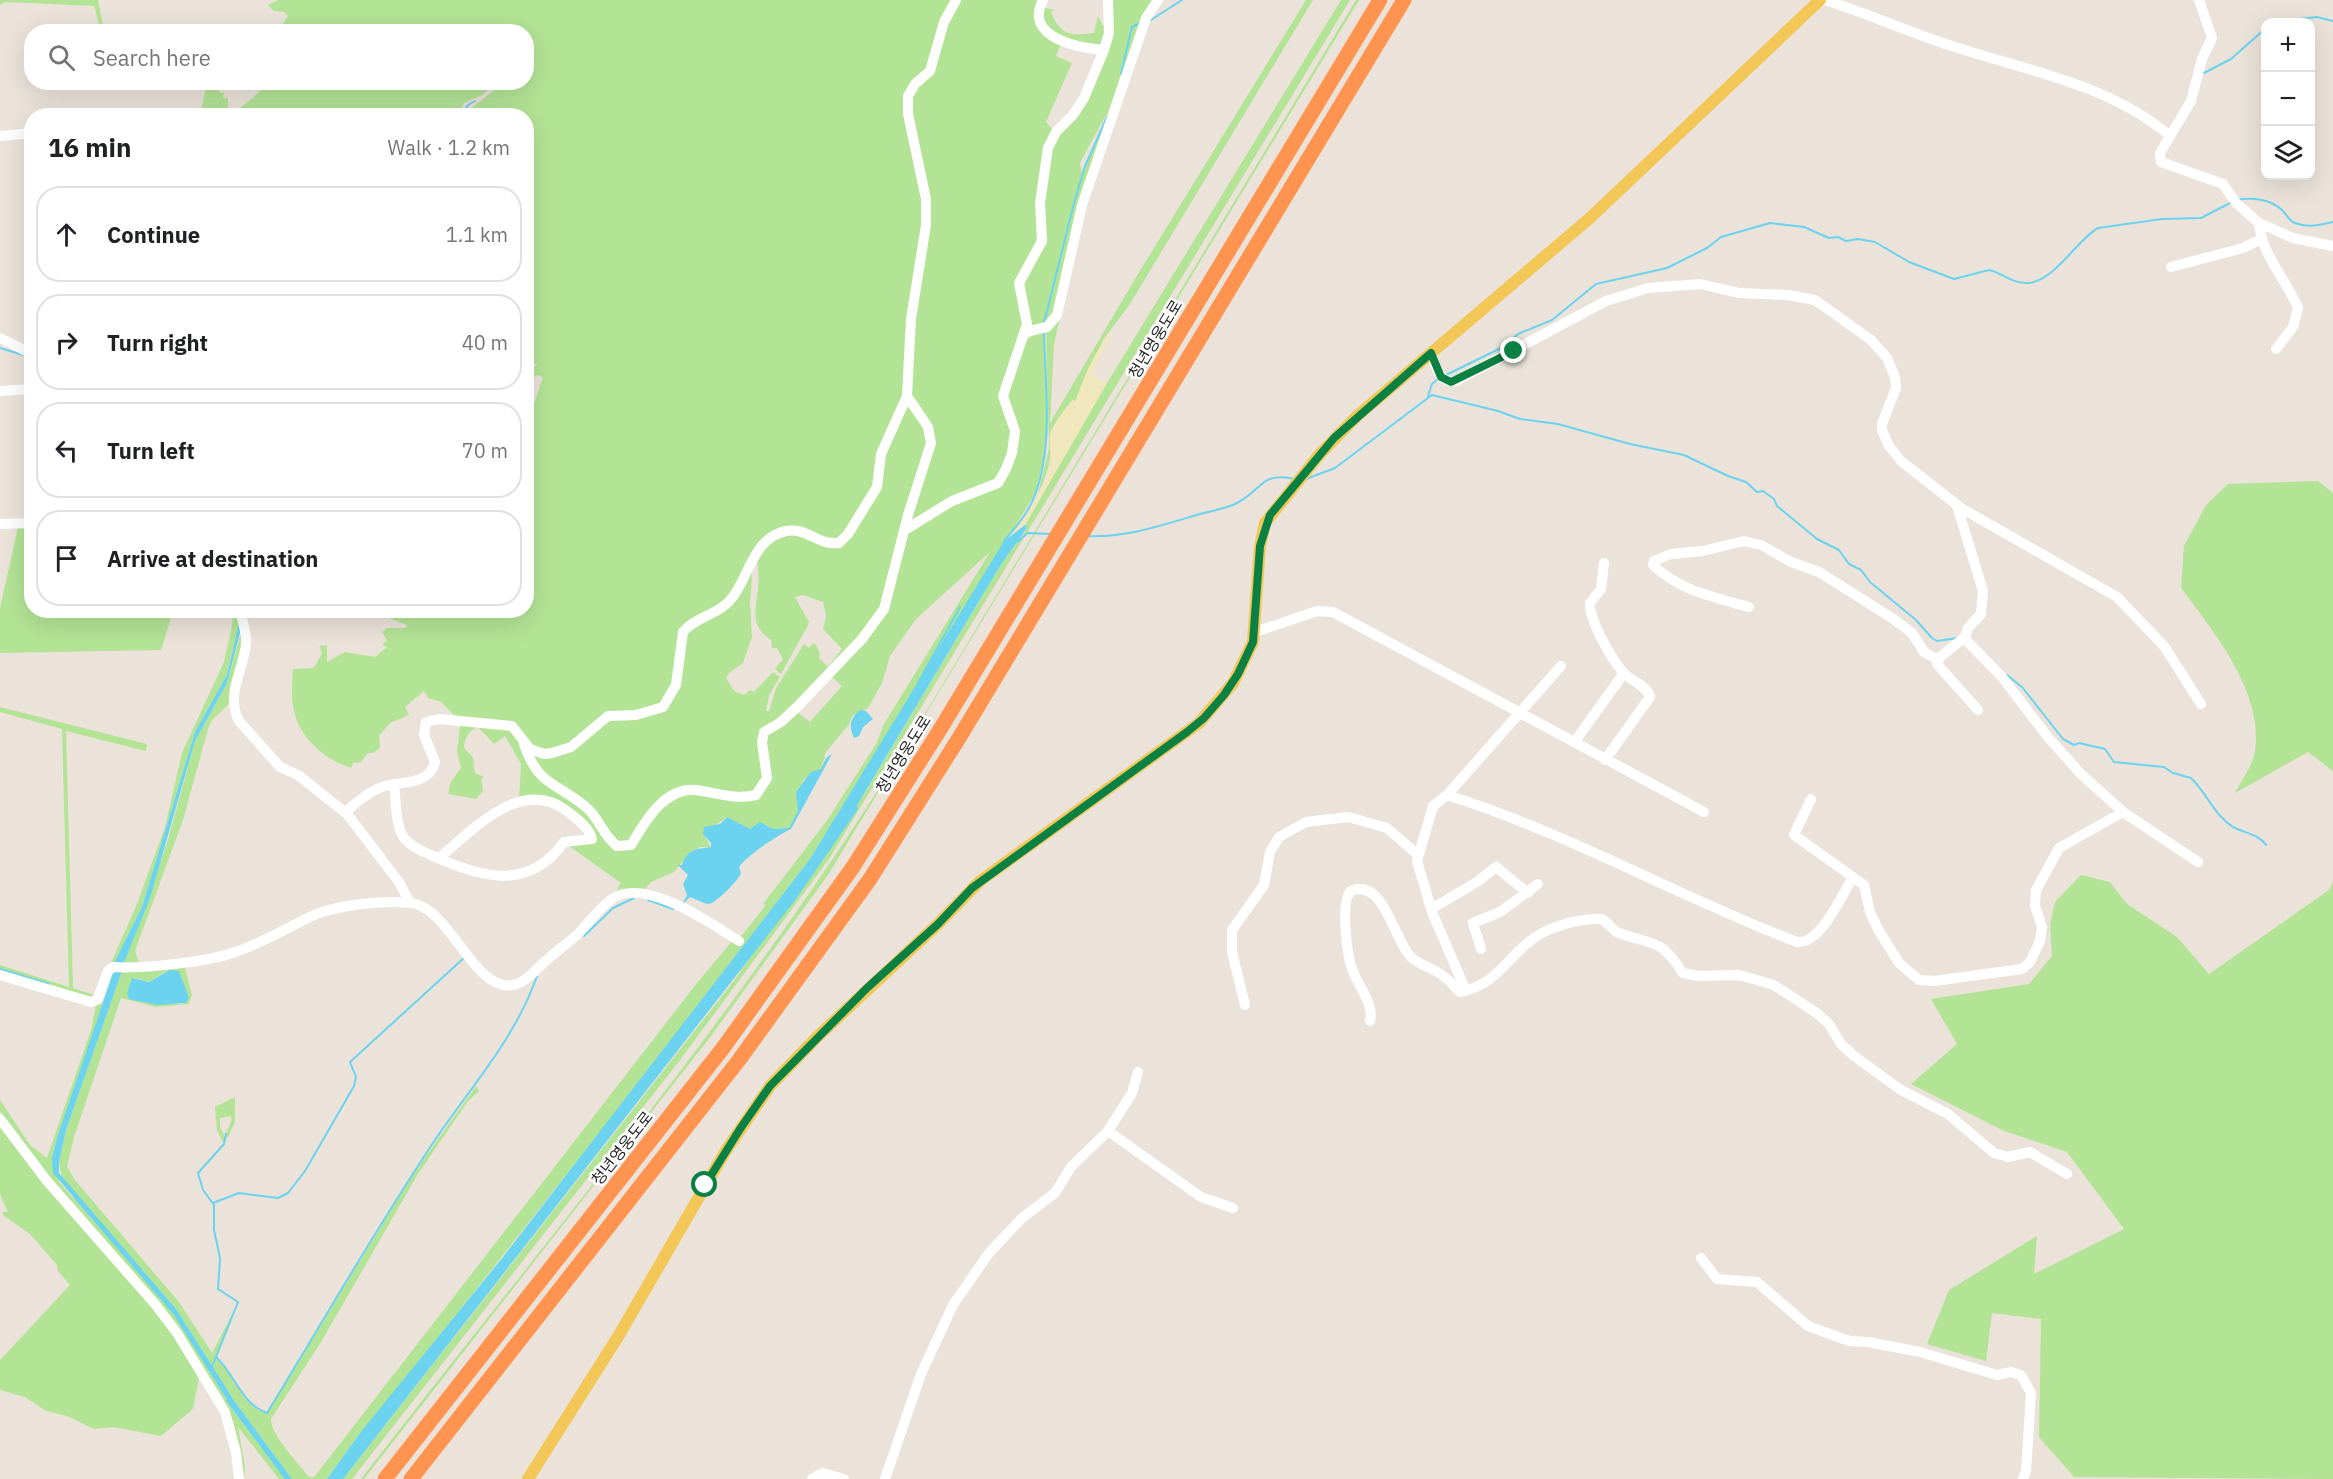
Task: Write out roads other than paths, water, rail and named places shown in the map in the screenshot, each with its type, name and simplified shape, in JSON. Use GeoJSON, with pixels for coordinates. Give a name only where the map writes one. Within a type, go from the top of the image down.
{"type":"FeatureCollection","features":[{"type":"Feature","properties":{"kind":"highway","name":"청년영웅도로"},"geometry":{"type":"LineString","coordinates":[[385,1479],[716,1057],[814,924],[912,775],[1380,0]]}},
{"type":"Feature","properties":{"kind":"highway"},"geometry":{"type":"LineString","coordinates":[[411,1479],[739,1060],[838,927],[941,767],[1404,0]]}},
{"type":"Feature","properties":{"kind":"main road"},"geometry":{"type":"LineString","coordinates":[[528,1479],[619,1335],[725,1152],[770,1086],[817,1037],[938,924],[980,881],[1204,718],[1238,674],[1255,632],[1262,534],[1270,515],[1304,472],[1344,428],[1590,218],[1820,0]]}},
{"type":"Feature","properties":{"kind":"street"},"geometry":{"type":"LineString","coordinates":[[347,814],[349,809],[369,794],[394,784],[420,780],[431,772],[435,762],[423,730],[426,722],[431,720],[512,726],[524,743],[536,752],[562,752],[572,747],[608,716],[643,714],[663,707],[676,685],[683,632],[688,626],[713,614],[729,601],[742,585],[754,553],[777,535],[792,531],[806,532],[828,544],[839,543],[848,534],[877,488],[881,454],[907,396],[911,319],[926,225],[926,199],[908,114],[908,96],[915,84],[930,71],[944,22],[956,0]]}},
{"type":"Feature","properties":{"kind":"street"},"geometry":{"type":"LineString","coordinates":[[1043,0],[1038,11],[1039,19],[1056,38],[1071,46],[1104,50]]}},
{"type":"Feature","properties":{"kind":"street"},"geometry":{"type":"LineString","coordinates":[[905,530],[952,501],[998,483],[1012,453],[1015,431],[1003,396],[1027,324],[1020,283],[1042,241],[1040,203],[1048,148],[1056,132],[1073,115],[1084,98],[1104,50],[1109,33],[1108,0]]}},
{"type":"Feature","properties":{"kind":"street"},"geometry":{"type":"LineString","coordinates":[[1025,332],[1047,327],[1057,315],[1082,205],[1146,18],[1158,0]]}},
{"type":"Feature","properties":{"kind":"street"},"geometry":{"type":"LineString","coordinates":[[1825,0],[1934,40],[2093,90],[2145,117],[2170,135]]}},
{"type":"Feature","properties":{"kind":"street"},"geometry":{"type":"LineString","coordinates":[[2199,0],[2212,38],[2202,59],[2191,101],[2160,153],[2161,162],[2220,183],[2259,223],[2293,238],[2333,246]]}},
{"type":"Feature","properties":{"kind":"street"},"geometry":{"type":"LineString","coordinates":[[0,136],[24,134]]}},
{"type":"Feature","properties":{"kind":"street"},"geometry":{"type":"LineString","coordinates":[[2259,223],[2259,240],[2279,269],[2298,308],[2293,327],[2276,349]]}},
{"type":"Feature","properties":{"kind":"street"},"geometry":{"type":"LineString","coordinates":[[2171,267],[2243,248],[2259,240]]}},
{"type":"Feature","properties":{"kind":"street"},"geometry":{"type":"LineString","coordinates":[[1431,353],[1441,377],[1447,381],[1456,381],[1606,302],[1637,290],[1670,284],[1708,285],[1739,293],[1788,295],[1815,300],[1884,352],[1895,376],[1896,388],[1882,424],[1884,438],[1901,461],[1957,506],[2116,597],[2164,646],[2201,704]]}},
{"type":"Feature","properties":{"kind":"street"},"geometry":{"type":"LineString","coordinates":[[0,338],[24,350]]}},
{"type":"Feature","properties":{"kind":"street"},"geometry":{"type":"LineString","coordinates":[[0,391],[24,389]]}},
{"type":"Feature","properties":{"kind":"street"},"geometry":{"type":"LineString","coordinates":[[524,743],[528,757],[544,780],[588,810],[603,834],[617,846],[631,845],[652,813],[674,794],[684,790],[735,798],[756,795],[767,778],[762,742],[764,732],[781,722],[797,707],[879,618],[884,609],[905,530],[932,444],[928,427],[907,396]]}},
{"type":"Feature","properties":{"kind":"street"},"geometry":{"type":"LineString","coordinates":[[1938,660],[1965,637],[1968,628],[1981,614],[1983,591],[1957,506]]}},
{"type":"Feature","properties":{"kind":"street"},"geometry":{"type":"LineString","coordinates":[[0,524],[24,523]]}},
{"type":"Feature","properties":{"kind":"street"},"geometry":{"type":"LineString","coordinates":[[1749,607],[1707,596],[1682,585],[1659,571],[1653,565],[1654,561],[1671,554],[1702,551],[1731,543],[1744,542],[1761,545],[1791,562],[1819,572],[1912,633],[1924,652],[1938,660],[1940,669],[1978,710]]}},
{"type":"Feature","properties":{"kind":"street"},"geometry":{"type":"LineString","coordinates":[[1604,563],[1601,589],[1592,599],[1590,607],[1602,637],[1624,674],[1647,690],[1650,698],[1605,760]]}},
{"type":"Feature","properties":{"kind":"street"},"geometry":{"type":"LineString","coordinates":[[1255,632],[1317,611],[1328,610],[1704,812]]}},
{"type":"Feature","properties":{"kind":"street"},"geometry":{"type":"LineString","coordinates":[[241,618],[246,643],[234,689],[235,713],[239,721],[280,767],[297,775],[347,814],[367,837],[399,882],[410,903]]}},
{"type":"Feature","properties":{"kind":"street"},"geometry":{"type":"LineString","coordinates":[[1965,637],[2010,687],[2064,756],[2123,812],[2198,862]]}},
{"type":"Feature","properties":{"kind":"street"},"geometry":{"type":"LineString","coordinates":[[1466,991],[1431,909],[1419,871],[1418,855],[1433,806],[1447,795],[1521,714],[1561,666]]}},
{"type":"Feature","properties":{"kind":"street"},"geometry":{"type":"LineString","coordinates":[[1578,737],[1624,674]]}},
{"type":"Feature","properties":{"kind":"street"},"geometry":{"type":"LineString","coordinates":[[394,784],[400,828],[404,838],[412,845],[439,858],[486,874],[513,876],[526,873],[548,862],[564,842],[592,839],[584,826],[562,807],[528,799],[500,809],[439,858]]}},
{"type":"Feature","properties":{"kind":"street"},"geometry":{"type":"LineString","coordinates":[[1447,795],[1566,840],[1715,910],[1797,942],[1808,940],[1819,932],[1853,877]]}},
{"type":"Feature","properties":{"kind":"street"},"geometry":{"type":"LineString","coordinates":[[1811,799],[1794,835],[1864,885],[1873,921],[1899,963],[1919,980],[1934,981],[2022,969],[2030,962],[2040,941],[2042,927],[2035,906],[2036,890],[2059,848],[2123,812]]}},
{"type":"Feature","properties":{"kind":"street"},"geometry":{"type":"LineString","coordinates":[[1245,1005],[1232,952],[1232,930],[1264,885],[1270,852],[1279,837],[1306,822],[1348,817],[1387,828],[1418,855]]}},
{"type":"Feature","properties":{"kind":"street"},"geometry":{"type":"LineString","coordinates":[[1431,909],[1477,882],[1496,867],[1528,892]]}},
{"type":"Feature","properties":{"kind":"street"},"geometry":{"type":"LineString","coordinates":[[1481,949],[1473,923],[1500,912],[1538,884]]}},
{"type":"Feature","properties":{"kind":"street"},"geometry":{"type":"LineString","coordinates":[[1370,1021],[1371,1011],[1348,955],[1345,901],[1347,895],[1356,889],[1370,891],[1380,901],[1403,946],[1413,958],[1445,977],[1460,992],[1484,985],[1540,934],[1579,921],[1601,919],[1616,932],[1658,943],[1671,955],[1683,973],[1698,976],[1739,975],[1774,985],[1818,1014],[1854,1056],[1901,1089],[1959,1122],[1994,1153],[2008,1157],[2030,1152],[2067,1174]]}},
{"type":"Feature","properties":{"kind":"street"},"geometry":{"type":"LineString","coordinates":[[0,975],[91,1002],[98,1000],[108,971],[118,967],[217,957],[269,939],[325,912],[355,906],[410,903],[419,905],[434,916],[491,980],[508,985],[523,981],[576,935],[612,898],[629,893],[643,894],[693,911],[739,941]]}},
{"type":"Feature","properties":{"kind":"street"},"geometry":{"type":"LineString","coordinates":[[885,1479],[921,1374],[953,1305],[989,1253],[1022,1218],[1054,1193],[1071,1167],[1107,1131],[1132,1093],[1138,1072]]}},
{"type":"Feature","properties":{"kind":"street"},"geometry":{"type":"LineString","coordinates":[[0,1119],[47,1181],[172,1326],[225,1412],[236,1452],[239,1479]]}},
{"type":"Feature","properties":{"kind":"street"},"geometry":{"type":"LineString","coordinates":[[1107,1131],[1201,1197],[1233,1208]]}},
{"type":"Feature","properties":{"kind":"street"},"geometry":{"type":"LineString","coordinates":[[1701,1258],[1717,1279],[1756,1282],[1808,1326],[1849,1341],[1868,1342],[1920,1352],[1997,1375],[2011,1372],[2021,1375],[2031,1393],[2026,1470],[2023,1479]]}},
{"type":"Feature","properties":{"kind":"street"},"geometry":{"type":"LineString","coordinates":[[813,1479],[823,1473],[844,1479]]}},
{"type":"Feature","properties":{"kind":"water"},"geometry":{"type":"Polygon","coordinates":[[[1025,525],[1027,528],[1000,566],[862,797],[857,806],[858,809],[796,899],[343,1479],[327,1479],[360,1433],[503,1257],[810,859],[1004,541],[1025,525]]]}},
{"type":"Feature","properties":{"kind":"water"},"geometry":{"type":"Polygon","coordinates":[[[240,618],[247,618],[241,629],[227,683],[195,741],[150,898],[123,965],[114,963],[142,907],[195,732],[227,675],[240,618]]]}},
{"type":"Feature","properties":{"kind":"water"},"geometry":{"type":"Polygon","coordinates":[[[860,710],[866,711],[873,719],[863,727],[859,736],[854,738],[851,722],[860,710]]]}},
{"type":"Feature","properties":{"kind":"water"},"geometry":{"type":"Polygon","coordinates":[[[832,754],[791,829],[750,856],[739,867],[741,873],[732,886],[717,900],[709,904],[690,897],[682,905],[687,895],[683,884],[688,875],[678,865],[682,865],[693,851],[711,847],[711,843],[703,834],[704,827],[720,824],[727,817],[750,829],[760,822],[773,829],[789,828],[798,811],[796,792],[811,772],[821,769],[826,758],[832,754]]]}},
{"type":"Feature","properties":{"kind":"water"},"geometry":{"type":"Polygon","coordinates":[[[114,970],[122,971],[66,1130],[59,1173],[176,1309],[235,1402],[292,1479],[286,1479],[234,1411],[174,1315],[53,1173],[52,1158],[57,1138],[114,970]]]}},
{"type":"Feature","properties":{"kind":"water"},"geometry":{"type":"Polygon","coordinates":[[[170,970],[179,971],[189,998],[186,1003],[157,1005],[129,999],[127,993],[132,978],[149,982],[170,970]]]}},
{"type":"Feature","properties":{"kind":"waterway"},"geometry":{"type":"LineString","coordinates":[[1151,20],[1182,0]]}},
{"type":"Feature","properties":{"kind":"waterway"},"geometry":{"type":"LineString","coordinates":[[2308,18],[2317,17],[2333,21]]}},
{"type":"Feature","properties":{"kind":"waterway"},"geometry":{"type":"LineString","coordinates":[[1121,74],[1132,27],[1140,23]]}},
{"type":"Feature","properties":{"kind":"waterway"},"geometry":{"type":"LineString","coordinates":[[2202,74],[2231,59],[2261,32]]}},
{"type":"Feature","properties":{"kind":"waterway"},"geometry":{"type":"LineString","coordinates":[[466,108],[475,101]]}},
{"type":"Feature","properties":{"kind":"waterway"},"geometry":{"type":"LineString","coordinates":[[1044,323],[1085,166],[1107,117]]}},
{"type":"Feature","properties":{"kind":"waterway"},"geometry":{"type":"LineString","coordinates":[[2237,200],[2255,199],[2272,203],[2291,221],[2300,225],[2333,222]]}},
{"type":"Feature","properties":{"kind":"waterway"},"geometry":{"type":"LineString","coordinates":[[1446,375],[1503,347],[1518,334],[1552,320],[1596,284],[1667,268],[1707,248],[1721,237],[1770,223],[1804,227],[1829,238],[1875,242],[1909,262],[1954,279],[1989,270],[2018,282],[2029,283],[2048,275],[2090,233],[2098,228],[2162,219],[2201,218],[2232,202]]}},
{"type":"Feature","properties":{"kind":"waterway"},"geometry":{"type":"LineString","coordinates":[[1004,541],[1018,525],[1029,507],[1041,476],[1045,455],[1047,414],[1044,331]]}},
{"type":"Feature","properties":{"kind":"waterway"},"geometry":{"type":"LineString","coordinates":[[0,348],[23,355]]}},
{"type":"Feature","properties":{"kind":"waterway"},"geometry":{"type":"LineString","coordinates":[[1428,396],[1432,384],[1438,379]]}},
{"type":"Feature","properties":{"kind":"waterway"},"geometry":{"type":"LineString","coordinates":[[1306,479],[1335,468],[1432,395],[1498,411],[1520,419],[1558,424],[1630,444],[1684,455],[1746,482],[1757,492],[1763,491],[1774,499],[1777,506],[1817,539],[1839,550],[1849,564],[1861,570],[1870,582],[1916,620],[1932,638],[1937,641],[1957,638]]}},
{"type":"Feature","properties":{"kind":"waterway"},"geometry":{"type":"LineString","coordinates":[[1087,536],[1130,533],[1222,509],[1244,499],[1268,480],[1283,477],[1295,479]]}},
{"type":"Feature","properties":{"kind":"waterway"},"geometry":{"type":"LineString","coordinates":[[1017,542],[1028,533],[1051,534]]}},
{"type":"Feature","properties":{"kind":"waterway"},"geometry":{"type":"LineString","coordinates":[[918,683],[960,607]]}},
{"type":"Feature","properties":{"kind":"waterway"},"geometry":{"type":"LineString","coordinates":[[2007,675],[2022,687],[2063,739],[2074,745],[2079,743],[2105,749],[2114,762],[2164,767],[2173,773],[2191,778],[2226,822],[2259,838],[2266,845]]}},
{"type":"Feature","properties":{"kind":"waterway"},"geometry":{"type":"LineString","coordinates":[[878,751],[887,736]]}},
{"type":"Feature","properties":{"kind":"waterway"},"geometry":{"type":"LineString","coordinates":[[832,824],[839,815]]}},
{"type":"Feature","properties":{"kind":"waterway"},"geometry":{"type":"LineString","coordinates":[[584,936],[613,908],[634,898]]}},
{"type":"Feature","properties":{"kind":"waterway"},"geometry":{"type":"LineString","coordinates":[[648,900],[673,909]]}},
{"type":"Feature","properties":{"kind":"waterway"},"geometry":{"type":"LineString","coordinates":[[213,1203],[239,1193],[278,1198],[288,1193],[305,1171],[354,1086],[356,1077],[350,1062],[465,957]]}},
{"type":"Feature","properties":{"kind":"waterway"},"geometry":{"type":"LineString","coordinates":[[0,969],[49,984]]}},
{"type":"Feature","properties":{"kind":"waterway"},"geometry":{"type":"LineString","coordinates":[[216,1357],[251,1403],[267,1413],[408,1181],[516,1023],[537,976]]}},
{"type":"Feature","properties":{"kind":"waterway"},"geometry":{"type":"LineString","coordinates":[[212,1367],[238,1302],[218,1289],[220,1258],[214,1230],[214,1205],[203,1190],[198,1173],[224,1144],[226,1134]]}},
{"type":"Feature","properties":{"kind":"waterway"},"geometry":{"type":"LineString","coordinates":[[76,1199],[120,1249]]}},
{"type":"Feature","properties":{"kind":"waterway"},"geometry":{"type":"LineString","coordinates":[[410,1373],[419,1365]]}},
{"type":"Feature","properties":{"kind":"waterway"},"geometry":{"type":"LineString","coordinates":[[227,1400],[286,1479]]}}]}
